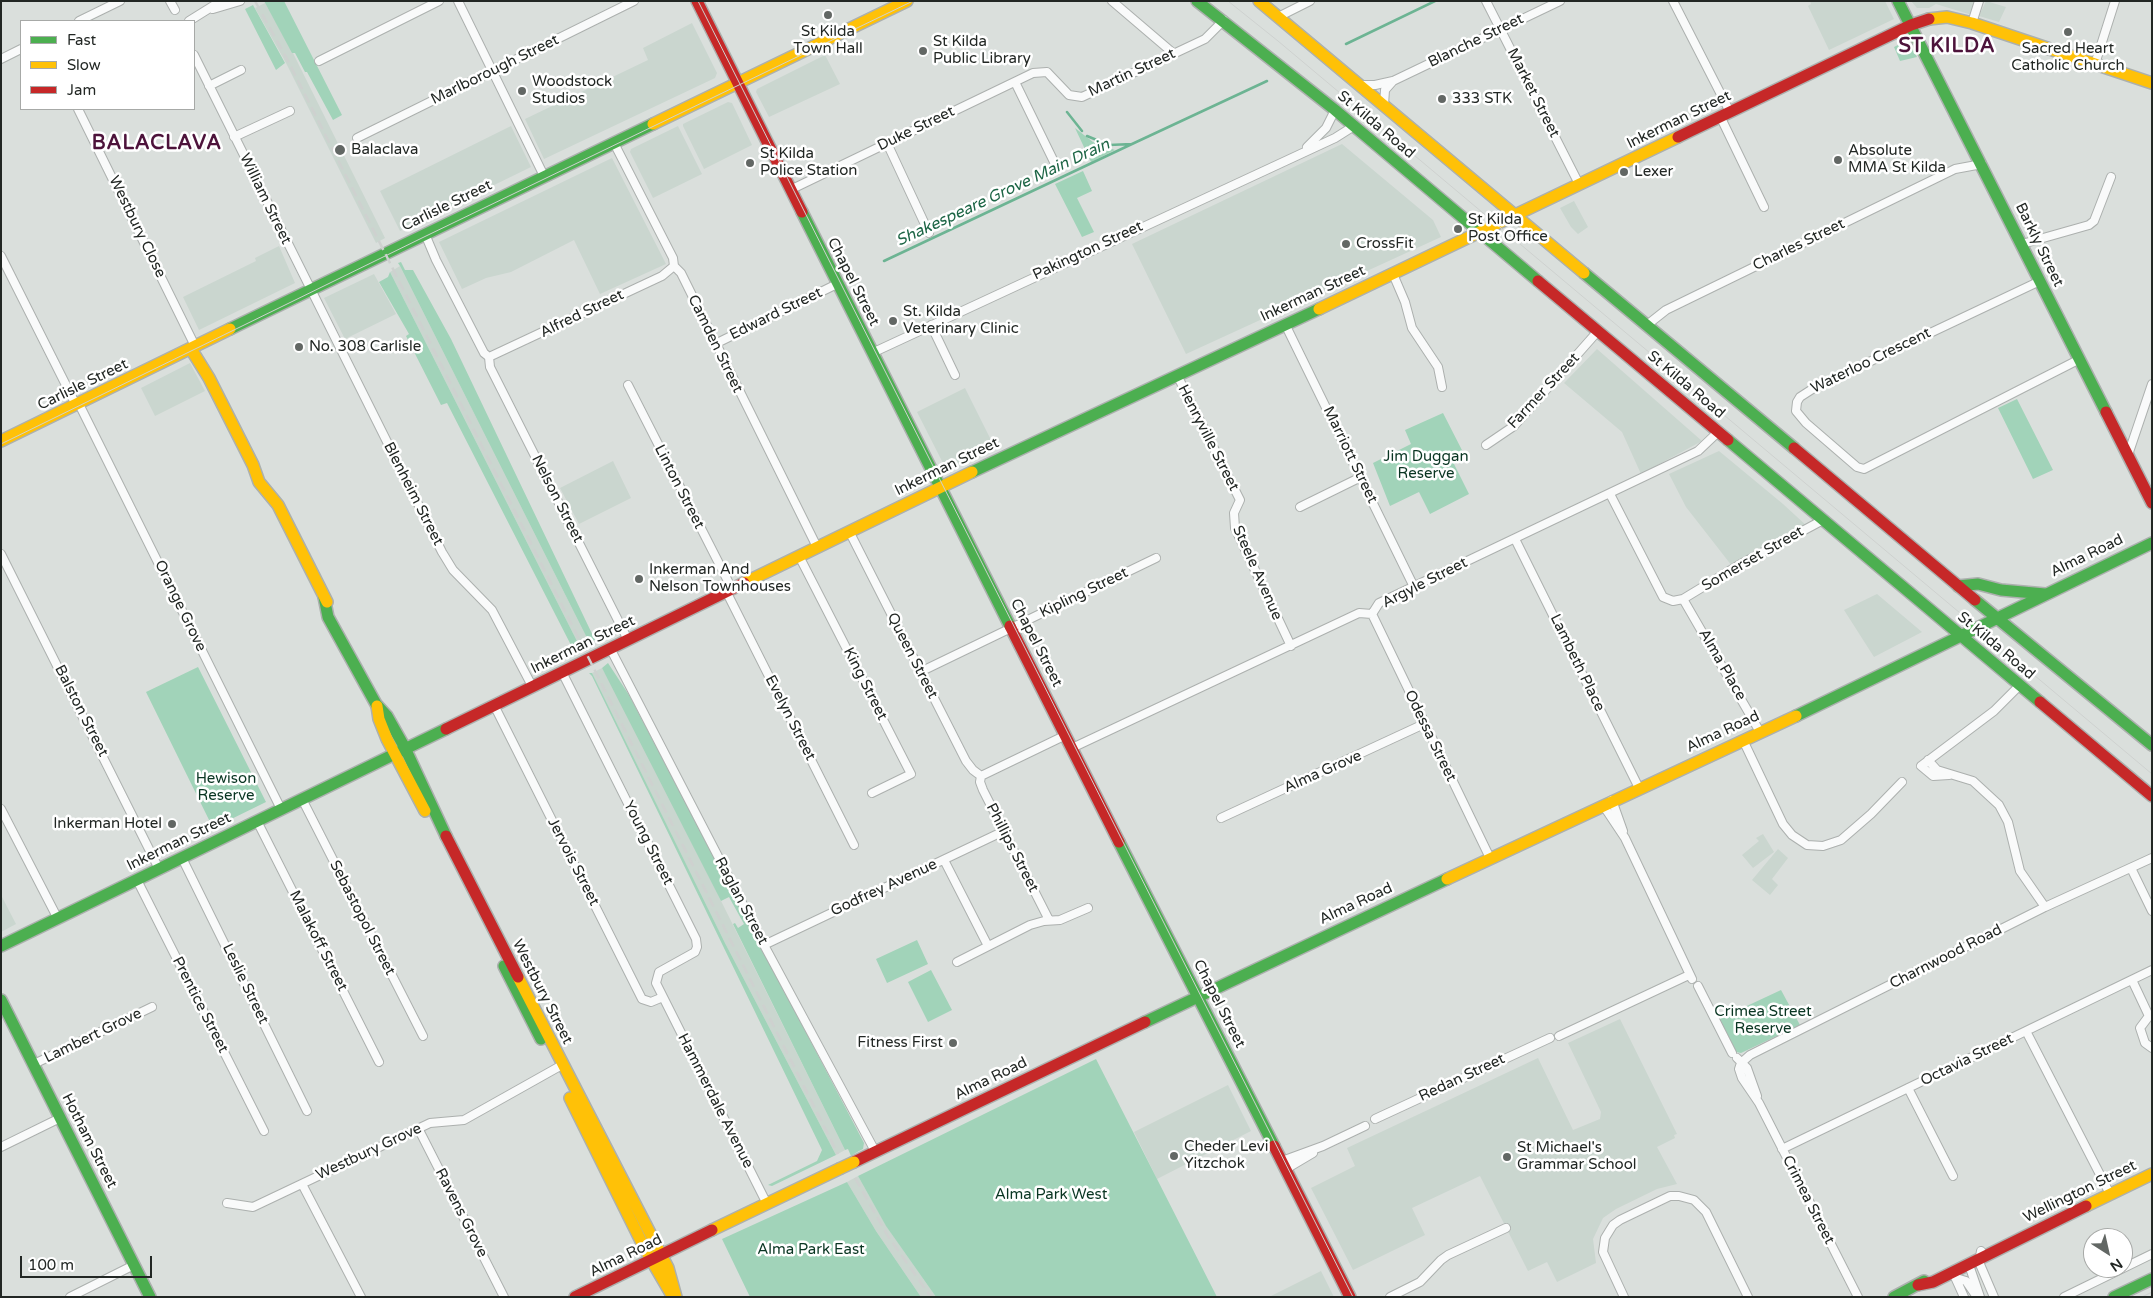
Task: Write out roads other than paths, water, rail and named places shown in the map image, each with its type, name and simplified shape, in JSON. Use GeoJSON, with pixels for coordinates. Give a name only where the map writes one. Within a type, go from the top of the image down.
{"type":"FeatureCollection","features":[{"type":"Feature","properties":{"kind":"main road","name":"Chapel Street"},"geometry":{"type":"LineString","coordinates":[[696,1],[837,284],[1350,1297]]}},
{"type":"Feature","properties":{"kind":"main road","name":"Carlisle Street"},"geometry":{"type":"LineString","coordinates":[[1,442],[544,176],[907,1]]}},
{"type":"Feature","properties":{"kind":"main road","name":"St Kilda Road"},"geometry":{"type":"LineString","coordinates":[[1197,1],[1224,20],[1335,110],[2152,796]]}},
{"type":"Feature","properties":{"kind":"main road","name":"St Kilda Road"},"geometry":{"type":"LineString","coordinates":[[1259,1],[1996,618],[2152,745]]}},
{"type":"Feature","properties":{"kind":"main road","name":"Barkly Street"},"geometry":{"type":"LineString","coordinates":[[1898,1],[1976,151],[2152,503]]}},
{"type":"Feature","properties":{"kind":"main road","name":"Inkerman Street"},"geometry":{"type":"LineString","coordinates":[[1,946],[940,487],[1393,274],[1911,25],[1927,19],[1946,17],[1972,23],[2152,83]]}},
{"type":"Feature","properties":{"kind":"main road","name":"Westbury Street"},"geometry":{"type":"LineString","coordinates":[[195,347],[253,465],[259,482],[278,505],[331,608],[338,632],[376,704],[379,719],[400,751],[674,1297]]}},
{"type":"Feature","properties":{"kind":"main road","name":"Alma Road"},"geometry":{"type":"LineString","coordinates":[[575,1297],[1198,996],[1760,732],[2152,543]]}},
{"type":"Feature","properties":{"kind":"main road"},"geometry":{"type":"LineString","coordinates":[[1958,586],[1978,584],[2001,590],[2030,591],[2045,594]]}},
{"type":"Feature","properties":{"kind":"main road","name":"Hotham Street"},"geometry":{"type":"LineString","coordinates":[[1,1000],[150,1297]]}},
{"type":"Feature","properties":{"kind":"main road","name":"Wellington Street"},"geometry":{"type":"LineString","coordinates":[[1918,1285],[1954,1275],[2009,1238],[2020,1237],[2152,1174]]}},
{"type":"Feature","properties":{"kind":"main road","name":"Wellington Street"},"geometry":{"type":"LineString","coordinates":[[1894,1297],[1918,1285],[1930,1276],[1976,1259]]}},
{"type":"Feature","properties":{"kind":"main road"},"geometry":{"type":"LineString","coordinates":[[2114,1297],[2152,1279]]}},
{"type":"Feature","properties":{"kind":"street"},"geometry":{"type":"LineString","coordinates":[[81,20],[120,1]]}},
{"type":"Feature","properties":{"kind":"street"},"geometry":{"type":"LineString","coordinates":[[170,1],[175,10]]}},
{"type":"Feature","properties":{"kind":"street"},"geometry":{"type":"LineString","coordinates":[[191,20],[222,1]]}},
{"type":"Feature","properties":{"kind":"street"},"geometry":{"type":"LineString","coordinates":[[207,11],[240,1]]}},
{"type":"Feature","properties":{"kind":"street"},"geometry":{"type":"LineString","coordinates":[[319,61],[439,1]]}},
{"type":"Feature","properties":{"kind":"street"},"geometry":{"type":"LineString","coordinates":[[458,1],[544,176]]}},
{"type":"Feature","properties":{"kind":"street","name":"Marlborough Street"},"geometry":{"type":"LineString","coordinates":[[357,138],[634,1]]}},
{"type":"Feature","properties":{"kind":"street"},"geometry":{"type":"LineString","coordinates":[[1112,1],[1173,54]]}},
{"type":"Feature","properties":{"kind":"street"},"geometry":{"type":"LineString","coordinates":[[1278,17],[1310,1]]}},
{"type":"Feature","properties":{"kind":"street","name":"Market Street"},"geometry":{"type":"LineString","coordinates":[[1486,1],[1579,184]]}},
{"type":"Feature","properties":{"kind":"street","name":"Blanche Street"},"geometry":{"type":"LineString","coordinates":[[1360,85],[1374,85],[1393,81],[1560,1]]}},
{"type":"Feature","properties":{"kind":"street"},"geometry":{"type":"LineString","coordinates":[[1673,1],[1710,73],[1764,207]]}},
{"type":"Feature","properties":{"kind":"street"},"geometry":{"type":"LineString","coordinates":[[1972,23],[1979,1]]}},
{"type":"Feature","properties":{"kind":"street"},"geometry":{"type":"LineString","coordinates":[[2095,64],[2115,1]]}},
{"type":"Feature","properties":{"kind":"street","name":"Martin Street"},"geometry":{"type":"LineString","coordinates":[[1015,82],[1033,73],[1047,72],[1065,92],[1077,98],[1209,36],[1224,20]]}},
{"type":"Feature","properties":{"kind":"street"},"geometry":{"type":"LineString","coordinates":[[1,59],[20,50]]}},
{"type":"Feature","properties":{"kind":"street","name":"William Street"},"geometry":{"type":"LineString","coordinates":[[195,57],[310,290]]}},
{"type":"Feature","properties":{"kind":"street"},"geometry":{"type":"LineString","coordinates":[[209,86],[241,70]]}},
{"type":"Feature","properties":{"kind":"street"},"geometry":{"type":"LineString","coordinates":[[1384,105],[1385,90],[1393,81]]}},
{"type":"Feature","properties":{"kind":"street"},"geometry":{"type":"LineString","coordinates":[[1015,82],[1058,168]]}},
{"type":"Feature","properties":{"kind":"street","name":"Duke Street"},"geometry":{"type":"LineString","coordinates":[[790,190],[1015,82]]}},
{"type":"Feature","properties":{"kind":"street","name":"Westbury Close"},"geometry":{"type":"LineString","coordinates":[[78,110],[195,347]]}},
{"type":"Feature","properties":{"kind":"street"},"geometry":{"type":"LineString","coordinates":[[234,137],[290,110]]}},
{"type":"Feature","properties":{"kind":"street","name":"Pakington Street"},"geometry":{"type":"LineString","coordinates":[[1304,150],[1326,128],[1335,110]]}},
{"type":"Feature","properties":{"kind":"street","name":"Pakington Street"},"geometry":{"type":"LineString","coordinates":[[872,353],[1304,150],[1335,138],[1354,126]]}},
{"type":"Feature","properties":{"kind":"street","name":"Camden Street"},"geometry":{"type":"LineString","coordinates":[[614,143],[672,258],[674,266],[681,273],[817,547]]}},
{"type":"Feature","properties":{"kind":"street"},"geometry":{"type":"LineString","coordinates":[[887,143],[929,233]]}},
{"type":"Feature","properties":{"kind":"street","name":"Charles Street"},"geometry":{"type":"LineString","coordinates":[[1647,325],[1660,314],[1687,300],[1955,169],[1976,151]]}},
{"type":"Feature","properties":{"kind":"street","name":"Charles Street"},"geometry":{"type":"LineString","coordinates":[[1955,169],[1982,164]]}},
{"type":"Feature","properties":{"kind":"street"},"geometry":{"type":"LineString","coordinates":[[2022,244],[2089,225],[2094,221],[2111,177]]}},
{"type":"Feature","properties":{"kind":"street","name":"Nelson Street"},"geometry":{"type":"LineString","coordinates":[[425,234],[436,260],[488,357],[490,368],[628,640]]}},
{"type":"Feature","properties":{"kind":"street","name":"Orange Grove"},"geometry":{"type":"LineString","coordinates":[[1,256],[281,809]]}},
{"type":"Feature","properties":{"kind":"street","name":"Alfred Street"},"geometry":{"type":"LineString","coordinates":[[488,357],[662,276],[674,266]]}},
{"type":"Feature","properties":{"kind":"street"},"geometry":{"type":"LineString","coordinates":[[1393,274],[1405,302],[1412,328],[1438,367],[1442,388]]}},
{"type":"Feature","properties":{"kind":"street","name":"Waterloo Crescent"},"geometry":{"type":"LineString","coordinates":[[2040,281],[1814,388],[1800,397],[1797,402],[1796,411],[1806,423],[1857,467],[1864,469],[2080,359]]}},
{"type":"Feature","properties":{"kind":"street","name":"Edward Street"},"geometry":{"type":"LineString","coordinates":[[715,344],[837,284]]}},
{"type":"Feature","properties":{"kind":"street","name":"Blenheim Street"},"geometry":{"type":"LineString","coordinates":[[310,290],[446,559],[458,576],[492,610],[532,686]]}},
{"type":"Feature","properties":{"kind":"street","name":"Marriott Street"},"geometry":{"type":"LineString","coordinates":[[1285,324],[1414,587]]}},
{"type":"Feature","properties":{"kind":"street"},"geometry":{"type":"LineString","coordinates":[[931,325],[956,375]]}},
{"type":"Feature","properties":{"kind":"street","name":"Farmer Street"},"geometry":{"type":"LineString","coordinates":[[1486,445],[1514,426],[1598,332]]}},
{"type":"Feature","properties":{"kind":"street","name":"Henryville Street"},"geometry":{"type":"LineString","coordinates":[[1176,375],[1240,500]]}},
{"type":"Feature","properties":{"kind":"street"},"geometry":{"type":"LineString","coordinates":[[2128,456],[2152,384]]}},
{"type":"Feature","properties":{"kind":"street","name":"Linton Street"},"geometry":{"type":"LineString","coordinates":[[628,385],[729,590]]}},
{"type":"Feature","properties":{"kind":"street","name":"Argyle Street"},"geometry":{"type":"LineString","coordinates":[[1072,748],[1358,613],[1372,614],[1379,603],[1698,451],[1718,432]]}},
{"type":"Feature","properties":{"kind":"street"},"geometry":{"type":"LineString","coordinates":[[1300,507],[1361,477]]}},
{"type":"Feature","properties":{"kind":"street"},"geometry":{"type":"LineString","coordinates":[[1610,494],[1663,596],[1672,601],[1684,599]]}},
{"type":"Feature","properties":{"kind":"street","name":"Steele Avenue"},"geometry":{"type":"LineString","coordinates":[[1240,500],[1234,512],[1235,528],[1291,646]]}},
{"type":"Feature","properties":{"kind":"street","name":"Somerset Street"},"geometry":{"type":"LineString","coordinates":[[1684,599],[1739,565],[1823,520]]}},
{"type":"Feature","properties":{"kind":"street","name":"Queen Street"},"geometry":{"type":"LineString","coordinates":[[849,531],[966,761],[981,776]]}},
{"type":"Feature","properties":{"kind":"street","name":"Lambeth Place"},"geometry":{"type":"LineString","coordinates":[[1515,539],[1639,788]]}},
{"type":"Feature","properties":{"kind":"street","name":"Balston Street"},"geometry":{"type":"LineString","coordinates":[[1,554],[159,869]]}},
{"type":"Feature","properties":{"kind":"street","name":"King Street"},"geometry":{"type":"LineString","coordinates":[[799,556],[911,774],[872,793]]}},
{"type":"Feature","properties":{"kind":"street","name":"Kipling Street"},"geometry":{"type":"LineString","coordinates":[[920,672],[962,650],[1156,558]]}},
{"type":"Feature","properties":{"kind":"street","name":"Evelyn Street"},"geometry":{"type":"LineString","coordinates":[[729,590],[854,845]]}},
{"type":"Feature","properties":{"kind":"street","name":"Alma Place"},"geometry":{"type":"LineString","coordinates":[[1684,599],[1760,732]]}},
{"type":"Feature","properties":{"kind":"street","name":"Odessa Street"},"geometry":{"type":"LineString","coordinates":[[1372,614],[1490,858]]}},
{"type":"Feature","properties":{"kind":"street","name":"Raglan Street"},"geometry":{"type":"LineString","coordinates":[[610,648],[764,945],[875,1151]]}},
{"type":"Feature","properties":{"kind":"street","name":"Young Street"},"geometry":{"type":"LineString","coordinates":[[562,672],[697,943],[695,952],[657,974],[656,983],[663,997]]}},
{"type":"Feature","properties":{"kind":"street"},"geometry":{"type":"LineString","coordinates":[[1956,775],[1933,776],[1921,766],[2000,706],[2019,686]]}},
{"type":"Feature","properties":{"kind":"street","name":"Jervois Street"},"geometry":{"type":"LineString","coordinates":[[494,705],[642,999],[652,1002],[663,997]]}},
{"type":"Feature","properties":{"kind":"street","name":"Alma Grove"},"geometry":{"type":"LineString","coordinates":[[1221,818],[1424,724]]}},
{"type":"Feature","properties":{"kind":"street"},"geometry":{"type":"LineString","coordinates":[[981,776],[1066,735]]}},
{"type":"Feature","properties":{"kind":"street"},"geometry":{"type":"LineString","coordinates":[[1743,740],[1783,824],[1792,835],[1807,845],[1823,846],[1841,840],[1871,814],[1902,782]]}},
{"type":"Feature","properties":{"kind":"street"},"geometry":{"type":"LineString","coordinates":[[1928,760],[1936,770],[1956,775],[1982,787],[1999,805],[2008,822],[2020,871],[2045,908]]}},
{"type":"Feature","properties":{"kind":"street","name":"Phillips Street"},"geometry":{"type":"LineString","coordinates":[[981,776],[980,785],[1049,920]]}},
{"type":"Feature","properties":{"kind":"street","name":"Sebastopol Street"},"geometry":{"type":"LineString","coordinates":[[302,799],[423,1036]]}},
{"type":"Feature","properties":{"kind":"street"},"geometry":{"type":"LineString","coordinates":[[1559,1036],[1690,977],[1690,969],[1607,803]]}},
{"type":"Feature","properties":{"kind":"street"},"geometry":{"type":"LineString","coordinates":[[1,809],[58,919]]}},
{"type":"Feature","properties":{"kind":"street","name":"Malakoff Street"},"geometry":{"type":"LineString","coordinates":[[257,821],[379,1062]]}},
{"type":"Feature","properties":{"kind":"street","name":"Godfrey Avenue"},"geometry":{"type":"LineString","coordinates":[[764,945],[1004,831]]}},
{"type":"Feature","properties":{"kind":"street","name":"Leslie Street"},"geometry":{"type":"LineString","coordinates":[[182,858],[308,1111]]}},
{"type":"Feature","properties":{"kind":"street","name":"Charnwood Road"},"geometry":{"type":"LineString","coordinates":[[1737,1057],[1750,1055],[2045,908],[2152,858]]}},
{"type":"Feature","properties":{"kind":"street"},"geometry":{"type":"LineString","coordinates":[[944,860],[988,946]]}},
{"type":"Feature","properties":{"kind":"street"},"geometry":{"type":"LineString","coordinates":[[2131,868],[2152,911]]}},
{"type":"Feature","properties":{"kind":"street","name":"Prentice Street"},"geometry":{"type":"LineString","coordinates":[[137,880],[264,1131]]}},
{"type":"Feature","properties":{"kind":"street"},"geometry":{"type":"LineString","coordinates":[[956,962],[1030,925],[1049,920],[1060,920],[1088,908]]}},
{"type":"Feature","properties":{"kind":"street","name":"Octavia Street"},"geometry":{"type":"LineString","coordinates":[[1782,1149],[2152,970]]}},
{"type":"Feature","properties":{"kind":"street"},"geometry":{"type":"LineString","coordinates":[[2132,980],[2150,1019],[2140,1028],[2145,1043],[2152,1048]]}},
{"type":"Feature","properties":{"kind":"street","name":"Crimea Street"},"geometry":{"type":"LineString","coordinates":[[1698,986],[1737,1057],[1740,1072],[1759,1102],[1858,1297]]}},
{"type":"Feature","properties":{"kind":"street","name":"Hammerdale Avenue"},"geometry":{"type":"LineString","coordinates":[[663,997],[768,1204]]}},
{"type":"Feature","properties":{"kind":"street","name":"Lambert Grove"},"geometry":{"type":"LineString","coordinates":[[34,1064],[152,1007]]}},
{"type":"Feature","properties":{"kind":"street"},"geometry":{"type":"LineString","coordinates":[[2026,1031],[2110,1194]]}},
{"type":"Feature","properties":{"kind":"street","name":"Redan Street"},"geometry":{"type":"LineString","coordinates":[[1374,1119],[1550,1038]]}},
{"type":"Feature","properties":{"kind":"street","name":"Westbury Grove"},"geometry":{"type":"LineString","coordinates":[[227,1203],[253,1207],[430,1122],[464,1120],[559,1067]]}},
{"type":"Feature","properties":{"kind":"street"},"geometry":{"type":"LineString","coordinates":[[1908,1088],[1953,1176]]}},
{"type":"Feature","properties":{"kind":"street"},"geometry":{"type":"LineString","coordinates":[[1,1147],[60,1118]]}},
{"type":"Feature","properties":{"kind":"street"},"geometry":{"type":"LineString","coordinates":[[1284,1165],[1365,1126]]}},
{"type":"Feature","properties":{"kind":"street","name":"Ravens Grove"},"geometry":{"type":"LineString","coordinates":[[418,1128],[504,1297]]}},
{"type":"Feature","properties":{"kind":"street"},"geometry":{"type":"LineString","coordinates":[[302,1184],[362,1297]]}},
{"type":"Feature","properties":{"kind":"street"},"geometry":{"type":"LineString","coordinates":[[1624,1297],[1603,1252],[1604,1238],[1613,1225],[1620,1220],[1670,1196],[1694,1200],[1706,1212],[1748,1297]]}},
{"type":"Feature","properties":{"kind":"street"},"geometry":{"type":"LineString","coordinates":[[1390,1297],[1420,1282],[1437,1263],[1448,1255],[1506,1228]]}},
{"type":"Feature","properties":{"kind":"street"},"geometry":{"type":"LineString","coordinates":[[2064,1297],[2152,1254]]}},
{"type":"Feature","properties":{"kind":"street"},"geometry":{"type":"LineString","coordinates":[[1976,1259],[1978,1297]]}},
{"type":"Feature","properties":{"kind":"street"},"geometry":{"type":"LineString","coordinates":[[1976,1259],[1994,1297]]}},
{"type":"Feature","properties":{"kind":"street"},"geometry":{"type":"LineString","coordinates":[[70,1297],[134,1265]]}},
{"type":"Feature","properties":{"kind":"street"},"geometry":{"type":"LineString","coordinates":[[1954,1275],[1966,1281],[1978,1297]]}},
{"type":"Feature","properties":{"kind":"street"},"geometry":{"type":"LineString","coordinates":[[1954,1275],[1964,1297]]}},
{"type":"Feature","properties":{"kind":"waterway","name":"Shakespeare Grove Main Drain"},"geometry":{"type":"LineString","coordinates":[[1346,44],[1435,1]]}},
{"type":"Feature","properties":{"kind":"waterway","name":"Shakespeare Grove Main Drain"},"geometry":{"type":"LineString","coordinates":[[1087,136],[1109,145],[1132,144],[1267,81]]}},
{"type":"Feature","properties":{"kind":"waterway"},"geometry":{"type":"LineString","coordinates":[[1067,112],[1082,131]]}},
{"type":"Feature","properties":{"kind":"waterway","name":"Shakespeare Grove Main Drain"},"geometry":{"type":"LineString","coordinates":[[884,261],[1132,144]]}},
{"type":"Feature","properties":{"kind":"tram line"},"geometry":{"type":"LineString","coordinates":[[698,1],[1353,1297]]}},
{"type":"Feature","properties":{"kind":"tram line"},"geometry":{"type":"LineString","coordinates":[[1,444],[913,1]]}},
{"type":"Feature","properties":{"kind":"tram line"},"geometry":{"type":"LineString","coordinates":[[1228,1],[2152,774]]}},
{"type":"Feature","properties":{"kind":"tram line"},"geometry":{"type":"LineString","coordinates":[[2142,1297],[2152,1292]]}},
{"type":"Feature","properties":{"kind":"railway"},"geometry":{"type":"LineString","coordinates":[[255,1],[287,59],[838,1154]]}},
{"type":"Feature","properties":{"kind":"railway"},"geometry":{"type":"LineString","coordinates":[[855,1178],[888,1236],[931,1297]]}},
{"type":"Feature","properties":{"kind":"place","name":"St Kilda Town Hall"},"geometry":{"type":"Point","coordinates":[828,15]}},
{"type":"Feature","properties":{"kind":"place","name":"Sacred Heart Catholic Church"},"geometry":{"type":"Point","coordinates":[2068,32]}},
{"type":"Feature","properties":{"kind":"place","name":"St Kilda Public Library"},"geometry":{"type":"Point","coordinates":[923,51]}},
{"type":"Feature","properties":{"kind":"place","name":"Woodstock Studios"},"geometry":{"type":"Point","coordinates":[522,91]}},
{"type":"Feature","properties":{"kind":"place","name":"333 STK"},"geometry":{"type":"Point","coordinates":[1442,99]}},
{"type":"Feature","properties":{"kind":"place","name":"Balaclava"},"geometry":{"type":"Point","coordinates":[340,150]}},
{"type":"Feature","properties":{"kind":"place","name":"Absolute MMA St Kilda"},"geometry":{"type":"Point","coordinates":[1838,160]}},
{"type":"Feature","properties":{"kind":"place","name":"St Kilda Police Station"},"geometry":{"type":"Point","coordinates":[750,163]}},
{"type":"Feature","properties":{"kind":"place","name":"Lexer"},"geometry":{"type":"Point","coordinates":[1624,172]}},
{"type":"Feature","properties":{"kind":"place","name":"St Kilda Post Office"},"geometry":{"type":"Point","coordinates":[1458,229]}},
{"type":"Feature","properties":{"kind":"place","name":"CrossFit"},"geometry":{"type":"Point","coordinates":[1346,244]}},
{"type":"Feature","properties":{"kind":"place","name":"St. Kilda Veterinary Clinic"},"geometry":{"type":"Point","coordinates":[893,321]}},
{"type":"Feature","properties":{"kind":"place","name":"No. 308 Carlisle"},"geometry":{"type":"Point","coordinates":[299,347]}},
{"type":"Feature","properties":{"kind":"place","name":"Inkerman And Nelson Townhouses"},"geometry":{"type":"Point","coordinates":[639,579]}},
{"type":"Feature","properties":{"kind":"place","name":"Inkerman Hotel"},"geometry":{"type":"Point","coordinates":[172,824]}},
{"type":"Feature","properties":{"kind":"place","name":"Fitness First"},"geometry":{"type":"Point","coordinates":[953,1043]}},
{"type":"Feature","properties":{"kind":"place","name":"Cheder Levi Yitzchok"},"geometry":{"type":"Point","coordinates":[1174,1156]}},
{"type":"Feature","properties":{"kind":"place","name":"St Michael's Grammar School"},"geometry":{"type":"Point","coordinates":[1507,1157]}},
{"type":"Feature","properties":{"kind":"district","name":"ST KILDA"},"geometry":{"type":"Point","coordinates":[1947,47]}},
{"type":"Feature","properties":{"kind":"district","name":"BALACLAVA"},"geometry":{"type":"Point","coordinates":[157,144]}},
{"type":"Feature","properties":{"kind":"park label","name":"Jim Duggan Reserve"},"geometry":{"type":"Point","coordinates":[1426,466]}},
{"type":"Feature","properties":{"kind":"park label","name":"Hewison Reserve"},"geometry":{"type":"Point","coordinates":[226,788]}},
{"type":"Feature","properties":{"kind":"park label","name":"Crimea Street Reserve"},"geometry":{"type":"Point","coordinates":[1763,1020]}},
{"type":"Feature","properties":{"kind":"park label","name":"Alma Park West"},"geometry":{"type":"Point","coordinates":[1051,1195]}},
{"type":"Feature","properties":{"kind":"park label","name":"Alma Park East"},"geometry":{"type":"Point","coordinates":[811,1250]}}]}
